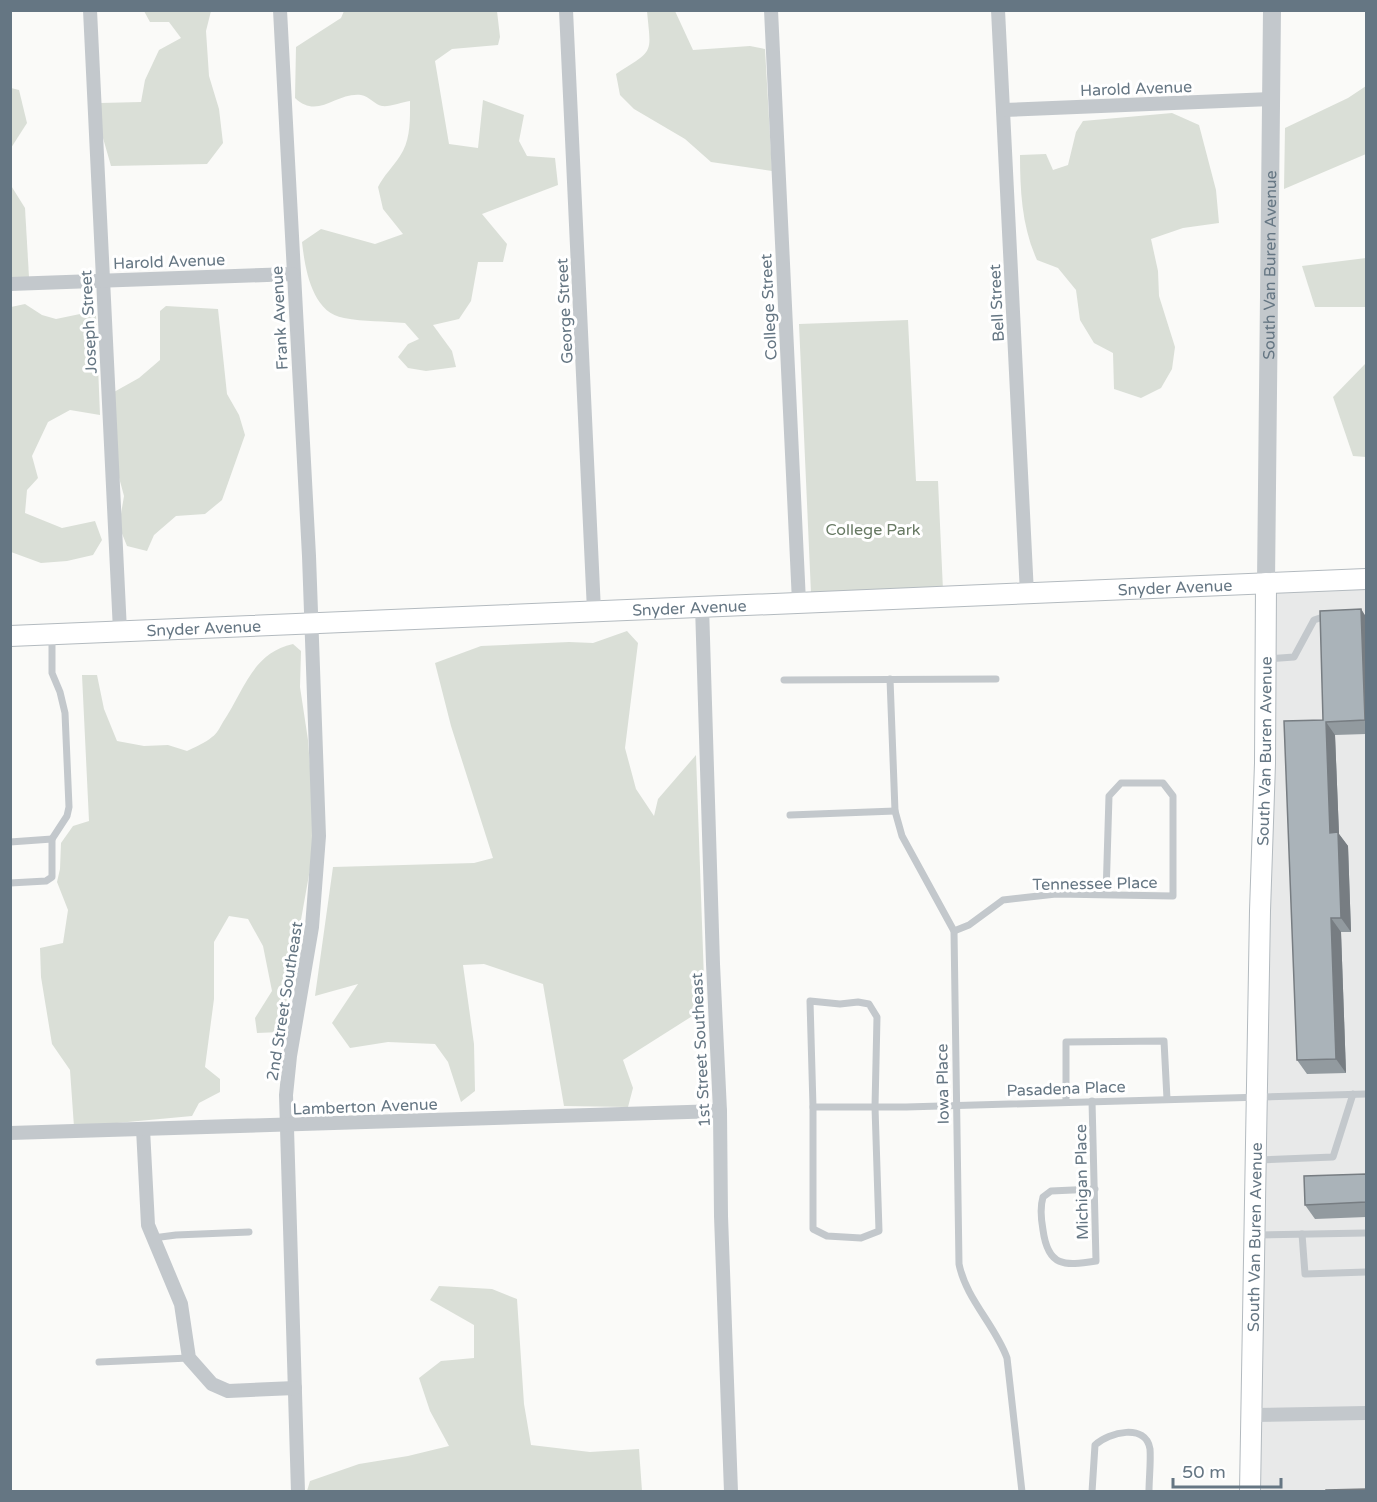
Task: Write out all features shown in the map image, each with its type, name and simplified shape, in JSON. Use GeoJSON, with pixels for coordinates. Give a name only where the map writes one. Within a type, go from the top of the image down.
{"type":"FeatureCollection","features":[{"type":"Feature","properties":{"kind":"main road","name":"Snyder Avenue"},"geometry":{"type":"LineString","coordinates":[[10,636],[1366,579]]}},
{"type":"Feature","properties":{"kind":"main road","name":"South Van Buren Avenue"},"geometry":{"type":"LineString","coordinates":[[1250,1491],[1267,659],[1266,583]]}},
{"type":"Feature","properties":{"kind":"street","name":"Joseph Street"},"geometry":{"type":"LineString","coordinates":[[90,10],[120,631]]}},
{"type":"Feature","properties":{"kind":"street","name":"Frank Avenue"},"geometry":{"type":"LineString","coordinates":[[280,10],[312,623]]}},
{"type":"Feature","properties":{"kind":"street","name":"George Street"},"geometry":{"type":"LineString","coordinates":[[566,10],[594,611]]}},
{"type":"Feature","properties":{"kind":"street","name":"College Street"},"geometry":{"type":"LineString","coordinates":[[771,10],[799,602]]}},
{"type":"Feature","properties":{"kind":"street","name":"Bell Street"},"geometry":{"type":"LineString","coordinates":[[998,10],[1027,594]]}},
{"type":"Feature","properties":{"kind":"street","name":"South Van Buren Avenue"},"geometry":{"type":"LineString","coordinates":[[1266,583],[1272,10]]}},
{"type":"Feature","properties":{"kind":"street","name":"Harold Avenue"},"geometry":{"type":"LineString","coordinates":[[1003,110],[1271,99]]}},
{"type":"Feature","properties":{"kind":"street","name":"Harold Avenue"},"geometry":{"type":"LineString","coordinates":[[10,284],[293,274]]}},
{"type":"Feature","properties":{"kind":"street","name":"1st Street Southeast"},"geometry":{"type":"LineString","coordinates":[[702,606],[731,1491]]}},
{"type":"Feature","properties":{"kind":"street","name":"2nd Street Southeast"},"geometry":{"type":"LineString","coordinates":[[298,1491],[286,1095],[290,1056],[312,927],[319,862],[312,623]]}},
{"type":"Feature","properties":{"kind":"street","name":"Lamberton Avenue"},"geometry":{"type":"LineString","coordinates":[[10,1133],[720,1112]]}},
{"type":"Feature","properties":{"kind":"street"},"geometry":{"type":"LineString","coordinates":[[143,1130],[148,1226],[182,1304],[189,1358],[212,1384],[228,1391],[295,1388]]}},
{"type":"Feature","properties":{"kind":"street"},"geometry":{"type":"LineString","coordinates":[[1251,1414],[1366,1413]]}},
{"type":"Feature","properties":{"kind":"lane"},"geometry":{"type":"LineString","coordinates":[[1267,659],[1294,657],[1314,620],[1333,614]]}},
{"type":"Feature","properties":{"kind":"lane"},"geometry":{"type":"LineString","coordinates":[[10,883],[46,881],[52,877],[52,839],[67,816],[69,807],[65,713],[52,673],[52,634]]}},
{"type":"Feature","properties":{"kind":"lane","name":"Iowa Place"},"geometry":{"type":"LineString","coordinates":[[890,679],[894,811],[902,836],[954,931],[959,1264],[970,1293],[1002,1346],[1006,1358],[1022,1491]]}},
{"type":"Feature","properties":{"kind":"lane"},"geometry":{"type":"LineString","coordinates":[[784,680],[996,679]]}},
{"type":"Feature","properties":{"kind":"lane","name":"Tennessee Place"},"geometry":{"type":"LineString","coordinates":[[954,931],[969,924],[1003,900],[1056,894],[1106,895],[1173,896],[1173,796],[1163,783],[1121,783],[1109,796],[1106,895]]}},
{"type":"Feature","properties":{"kind":"lane"},"geometry":{"type":"LineString","coordinates":[[790,815],[894,811]]}},
{"type":"Feature","properties":{"kind":"lane"},"geometry":{"type":"LineString","coordinates":[[10,842],[52,839]]}},
{"type":"Feature","properties":{"kind":"lane"},"geometry":{"type":"LineString","coordinates":[[810,1001],[840,1004],[858,1002],[869,1005],[877,1017],[875,1107],[879,1231],[861,1238],[827,1236],[813,1228],[813,1107],[810,1001]]}},
{"type":"Feature","properties":{"kind":"lane"},"geometry":{"type":"LineString","coordinates":[[1066,1102],[1066,1042],[1164,1041],[1167,1099]]}},
{"type":"Feature","properties":{"kind":"lane"},"geometry":{"type":"LineString","coordinates":[[1256,1160],[1333,1157],[1353,1094]]}},
{"type":"Feature","properties":{"kind":"lane","name":"Pasadena Place"},"geometry":{"type":"LineString","coordinates":[[813,1107],[1366,1094]]}},
{"type":"Feature","properties":{"kind":"lane","name":"Michigan Place"},"geometry":{"type":"LineString","coordinates":[[1092,1101],[1095,1189],[1096,1261],[1070,1264],[1060,1262],[1051,1256],[1045,1244],[1041,1203],[1046,1193],[1051,1191],[1095,1189]]}},
{"type":"Feature","properties":{"kind":"lane"},"geometry":{"type":"LineString","coordinates":[[153,1238],[249,1232]]}},
{"type":"Feature","properties":{"kind":"lane"},"geometry":{"type":"LineString","coordinates":[[1254,1235],[1366,1233]]}},
{"type":"Feature","properties":{"kind":"lane"},"geometry":{"type":"LineString","coordinates":[[1302,1234],[1305,1274],[1366,1272]]}},
{"type":"Feature","properties":{"kind":"lane"},"geometry":{"type":"LineString","coordinates":[[99,1362],[189,1358]]}},
{"type":"Feature","properties":{"kind":"lane"},"geometry":{"type":"LineString","coordinates":[[1092,1491],[1095,1445],[1103,1438],[1115,1433],[1126,1432],[1145,1438],[1150,1447],[1149,1491]]}},
{"type":"Feature","properties":{"kind":"shaded area"},"geometry":{"type":"Polygon","coordinates":[[[1366,579],[1366,1491],[1249,1492],[1266,583],[1366,579]]]}},
{"type":"Feature","properties":{"kind":"green space"},"geometry":{"type":"Polygon","coordinates":[[[144,11],[211,11],[206,31],[209,76],[219,109],[223,143],[207,164],[111,166],[99,124],[100,103],[141,102],[145,80],[159,50],[181,38],[169,22],[150,22],[144,11]]]}},
{"type":"Feature","properties":{"kind":"green space"},"geometry":{"type":"Polygon","coordinates":[[[344,11],[497,11],[500,37],[498,45],[452,49],[435,61],[449,144],[478,148],[483,100],[524,115],[519,141],[527,156],[555,158],[558,185],[482,214],[507,244],[503,262],[478,262],[471,301],[459,319],[433,325],[452,351],[456,367],[426,371],[408,368],[398,357],[408,344],[419,339],[405,323],[367,321],[333,314],[317,299],[308,277],[302,242],[321,229],[375,244],[403,234],[383,209],[378,187],[404,150],[409,129],[410,101],[382,106],[364,96],[352,95],[327,104],[312,106],[303,104],[295,98],[296,47],[341,18],[344,11]]]}},
{"type":"Feature","properties":{"kind":"green space"},"geometry":{"type":"Polygon","coordinates":[[[647,11],[675,11],[693,50],[750,46],[765,49],[772,171],[711,162],[685,139],[634,109],[620,95],[616,74],[638,60],[648,50],[647,11]]]}},
{"type":"Feature","properties":{"kind":"green space"},"geometry":{"type":"Polygon","coordinates":[[[1366,86],[1366,154],[1284,189],[1285,128],[1348,98],[1366,86]]]}},
{"type":"Feature","properties":{"kind":"green space"},"geometry":{"type":"Polygon","coordinates":[[[11,88],[19,90],[27,123],[11,148],[11,88]]]}},
{"type":"Feature","properties":{"kind":"green space"},"geometry":{"type":"Polygon","coordinates":[[[1172,113],[1199,125],[1216,190],[1219,223],[1183,228],[1151,239],[1158,271],[1159,296],[1175,347],[1172,369],[1161,388],[1141,398],[1114,389],[1113,353],[1094,343],[1080,320],[1076,290],[1058,268],[1037,260],[1028,235],[1023,209],[1020,155],[1046,154],[1053,170],[1068,165],[1076,132],[1083,121],[1172,113]]]}},
{"type":"Feature","properties":{"kind":"green space"},"geometry":{"type":"Polygon","coordinates":[[[10,184],[25,208],[29,277],[11,277],[10,184]]]}},
{"type":"Feature","properties":{"kind":"green space"},"geometry":{"type":"Polygon","coordinates":[[[1366,258],[1366,307],[1315,307],[1302,266],[1366,258]]]}},
{"type":"Feature","properties":{"kind":"green space"},"geometry":{"type":"Polygon","coordinates":[[[25,304],[42,315],[56,319],[80,314],[96,316],[100,415],[70,410],[48,422],[32,456],[38,478],[27,490],[25,513],[62,528],[95,521],[102,540],[93,555],[67,561],[41,563],[11,552],[11,307],[25,304]]]}},
{"type":"Feature","properties":{"kind":"green space"},"geometry":{"type":"Polygon","coordinates":[[[166,306],[218,309],[227,394],[239,415],[245,435],[222,500],[205,514],[176,516],[154,535],[147,551],[127,546],[119,526],[124,496],[117,470],[114,392],[139,378],[160,360],[160,311],[166,306]]]}},
{"type":"Feature","properties":{"kind":"green space","name":"College Park"},"geometry":{"type":"Polygon","coordinates":[[[908,320],[916,481],[938,481],[943,590],[811,593],[799,324],[908,320]]]}},
{"type":"Feature","properties":{"kind":"green space"},"geometry":{"type":"Polygon","coordinates":[[[1366,363],[1366,457],[1353,456],[1333,397],[1366,363]]]}},
{"type":"Feature","properties":{"kind":"green space"},"geometry":{"type":"Polygon","coordinates":[[[627,631],[638,643],[625,748],[636,789],[654,816],[658,799],[696,755],[705,1008],[623,1060],[633,1088],[628,1107],[564,1106],[543,984],[484,964],[463,965],[474,1044],[475,1091],[461,1102],[448,1062],[435,1044],[388,1042],[350,1048],[332,1023],[358,984],[315,996],[333,867],[474,863],[493,858],[451,726],[435,663],[481,646],[593,643],[627,631]]]}},
{"type":"Feature","properties":{"kind":"green space"},"geometry":{"type":"Polygon","coordinates":[[[293,644],[301,651],[300,687],[308,740],[313,806],[312,858],[281,1032],[257,1033],[255,1018],[272,991],[263,946],[248,919],[229,916],[214,942],[214,999],[205,1067],[220,1079],[220,1092],[199,1103],[192,1116],[74,1127],[70,1070],[52,1044],[41,977],[40,948],[63,943],[68,910],[57,882],[61,843],[73,826],[89,821],[82,675],[97,675],[104,709],[117,741],[144,746],[168,745],[187,751],[215,734],[258,664],[279,649],[293,644]]]}},
{"type":"Feature","properties":{"kind":"green space"},"geometry":{"type":"Polygon","coordinates":[[[439,1286],[492,1289],[517,1299],[524,1404],[531,1445],[590,1452],[639,1449],[642,1491],[307,1491],[310,1481],[359,1464],[449,1446],[430,1411],[419,1378],[441,1361],[474,1358],[474,1325],[430,1300],[439,1286]]]}},
{"type":"Feature","properties":{"kind":"building"},"geometry":{"type":"Polygon","coordinates":[[[1361,609],[1365,720],[1326,722],[1330,833],[1338,832],[1341,918],[1331,918],[1336,1059],[1297,1060],[1284,721],[1323,720],[1320,611],[1361,609]]]}},
{"type":"Feature","properties":{"kind":"building"},"geometry":{"type":"Polygon","coordinates":[[[1366,1174],[1366,1202],[1305,1205],[1304,1176],[1366,1174]]]}},
{"type":"Feature","properties":{"kind":"building"},"geometry":{"type":"Polygon","coordinates":[[[1366,1489],[1366,1491],[1326,1491],[1326,1490],[1366,1489]]]}}]}
